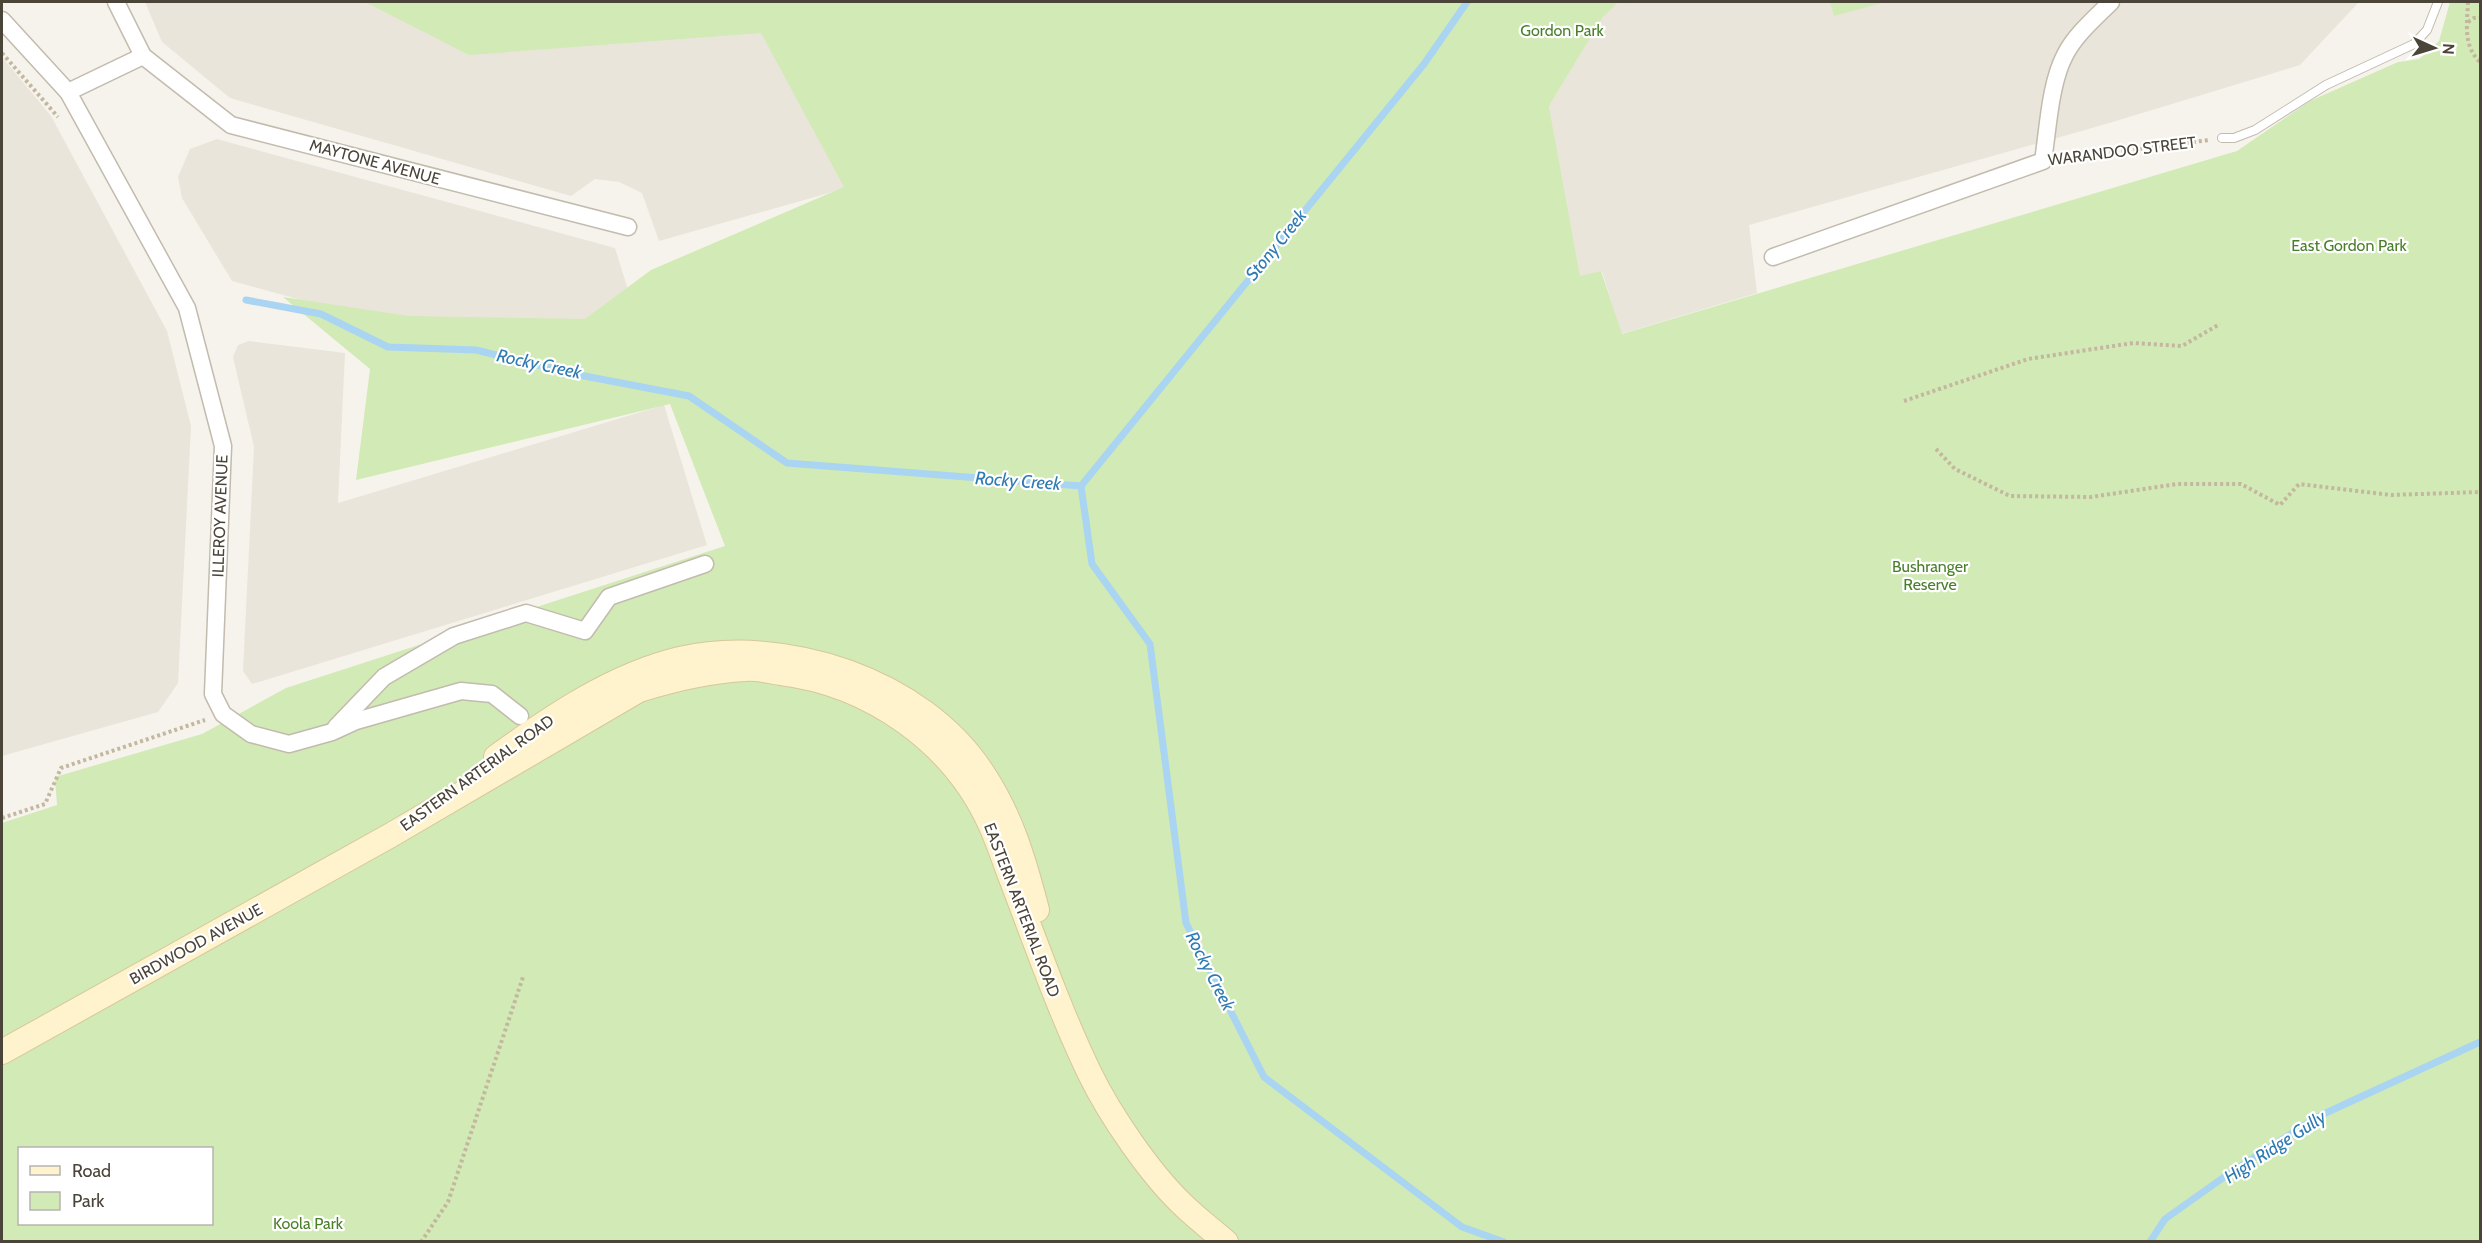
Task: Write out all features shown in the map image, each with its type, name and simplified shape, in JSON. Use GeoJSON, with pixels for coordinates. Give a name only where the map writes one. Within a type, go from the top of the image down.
{"type":"FeatureCollection","features":[{"type":"Feature","properties":{"kind":"main road","name":"EASTERN ARTERIAL ROAD"},"geometry":{"type":"LineString","coordinates":[[391,835],[535,728],[628,676],[680,659],[748,651],[804,658],[857,676],[905,698],[945,729],[981,770],[1009,817],[1026,869],[1067,1023],[1091,1076],[1113,1115],[1180,1203],[1226,1242]]}},
{"type":"Feature","properties":{"kind":"main road","name":"BIRDWOOD AVENUE"},"geometry":{"type":"LineString","coordinates":[[2,1052],[391,835]]}},
{"type":"Feature","properties":{"kind":"street","name":"MAYTONE AVENUE"},"geometry":{"type":"LineString","coordinates":[[116,2],[143,57],[231,125],[628,228]]}},
{"type":"Feature","properties":{"kind":"street"},"geometry":{"type":"LineString","coordinates":[[2043,161],[2052,102],[2064,55],[2081,32],[2111,2]]}},
{"type":"Feature","properties":{"kind":"street","name":"ILLEROY AVENUE"},"geometry":{"type":"LineString","coordinates":[[2,20],[68,92],[188,308],[223,446],[213,694],[223,714],[251,734],[289,744],[332,732],[356,721],[461,692],[492,694],[520,716]]}},
{"type":"Feature","properties":{"kind":"street"},"geometry":{"type":"LineString","coordinates":[[68,92],[143,57]]}},
{"type":"Feature","properties":{"kind":"street","name":"WARANDOO STREET"},"geometry":{"type":"LineString","coordinates":[[1773,256],[2043,161]]}},
{"type":"Feature","properties":{"kind":"street"},"geometry":{"type":"LineString","coordinates":[[332,732],[384,677],[454,636],[526,613],[585,631],[609,597],[705,564]]}},
{"type":"Feature","properties":{"kind":"lane"},"geometry":{"type":"LineString","coordinates":[[2222,138],[2234,138],[2255,130],[2326,85],[2414,44],[2427,30],[2438,2]]}},
{"type":"Feature","properties":{"kind":"path"},"geometry":{"type":"LineString","coordinates":[[2468,2],[2469,46],[2474,56],[2481,62]]}},
{"type":"Feature","properties":{"kind":"path"},"geometry":{"type":"LineString","coordinates":[[2467,23],[2474,18],[2481,18]]}},
{"type":"Feature","properties":{"kind":"path"},"geometry":{"type":"LineString","coordinates":[[2,53],[60,119]]}},
{"type":"Feature","properties":{"kind":"path","name":"WARANDOO STREET"},"geometry":{"type":"LineString","coordinates":[[2043,161],[2222,138]]}},
{"type":"Feature","properties":{"kind":"path"},"geometry":{"type":"LineString","coordinates":[[1904,401],[2028,359],[2133,343],[2182,346],[2220,324]]}},
{"type":"Feature","properties":{"kind":"path"},"geometry":{"type":"LineString","coordinates":[[1936,449],[1955,469],[2010,496],[2091,496],[2176,484],[2241,484],[2280,505],[2299,484],[2391,495],[2481,492]]}},
{"type":"Feature","properties":{"kind":"path"},"geometry":{"type":"LineString","coordinates":[[2,818],[45,804],[61,768],[212,718]]}},
{"type":"Feature","properties":{"kind":"path"},"geometry":{"type":"LineString","coordinates":[[421,1242],[448,1202],[523,977]]}},
{"type":"Feature","properties":{"kind":"shaded area"},"geometry":{"type":"Polygon","coordinates":[[[145,2],[814,2],[850,187],[659,241],[642,193],[619,182],[595,179],[571,196],[230,98],[162,42],[145,2]]]}},
{"type":"Feature","properties":{"kind":"shaded area"},"geometry":{"type":"Polygon","coordinates":[[[1619,2],[2359,2],[2300,65],[2106,124],[1749,225],[1757,293],[1621,334],[1602,271],[1580,277],[1549,106],[1603,17],[1619,2]]]}},
{"type":"Feature","properties":{"kind":"shaded area"},"geometry":{"type":"Polygon","coordinates":[[[2,57],[51,116],[167,331],[191,426],[178,683],[158,712],[2,756],[2,57]]]}},
{"type":"Feature","properties":{"kind":"shaded area"},"geometry":{"type":"Polygon","coordinates":[[[217,139],[615,248],[654,373],[466,345],[232,281],[182,198],[178,177],[190,149],[217,139]]]}},
{"type":"Feature","properties":{"kind":"shaded area"},"geometry":{"type":"Polygon","coordinates":[[[249,341],[345,353],[338,503],[664,405],[707,545],[252,684],[243,671],[254,447],[233,357],[238,345],[249,341]]]}},
{"type":"Feature","properties":{"kind":"green space"},"geometry":{"type":"Polygon","coordinates":[[[365,2],[1619,2],[1603,17],[1549,106],[1580,276],[1601,271],[1622,334],[2237,151],[2310,101],[2398,62],[2419,59],[2439,41],[2450,2],[2480,2],[2480,1241],[2,1241],[2,823],[57,805],[55,777],[202,734],[286,688],[725,546],[670,404],[356,480],[370,369],[283,297],[409,316],[585,319],[651,270],[844,187],[761,33],[469,55],[365,2]]]}},
{"type":"Feature","properties":{"kind":"green space"},"geometry":{"type":"Polygon","coordinates":[[[1830,2],[1886,2],[1834,16],[1830,2]]]}},
{"type":"Feature","properties":{"kind":"waterway","name":"Stony Creek"},"geometry":{"type":"LineString","coordinates":[[1081,486],[1424,64],[1467,2]]}},
{"type":"Feature","properties":{"kind":"waterway","name":"Rocky Creek"},"geometry":{"type":"LineString","coordinates":[[246,300],[321,314],[388,347],[476,350],[574,374],[689,396],[787,463],[1081,486],[1092,564],[1150,644],[1186,923],[1264,1077],[1462,1227],[1504,1242]]}},
{"type":"Feature","properties":{"kind":"waterway","name":"High Ridge Gully"},"geometry":{"type":"LineString","coordinates":[[2150,1242],[2165,1219],[2227,1175],[2317,1117],[2480,1042]]}},
{"type":"Feature","properties":{"kind":"park label","name":"Gordon Park"},"geometry":{"type":"Point","coordinates":[1562,30]}},
{"type":"Feature","properties":{"kind":"park label","name":"East Gordon Park"},"geometry":{"type":"Point","coordinates":[2349,245]}},
{"type":"Feature","properties":{"kind":"park label","name":"Bushranger Reserve"},"geometry":{"type":"Point","coordinates":[1930,575]}},
{"type":"Feature","properties":{"kind":"park label","name":"Koola Park"},"geometry":{"type":"Point","coordinates":[308,1223]}}]}
